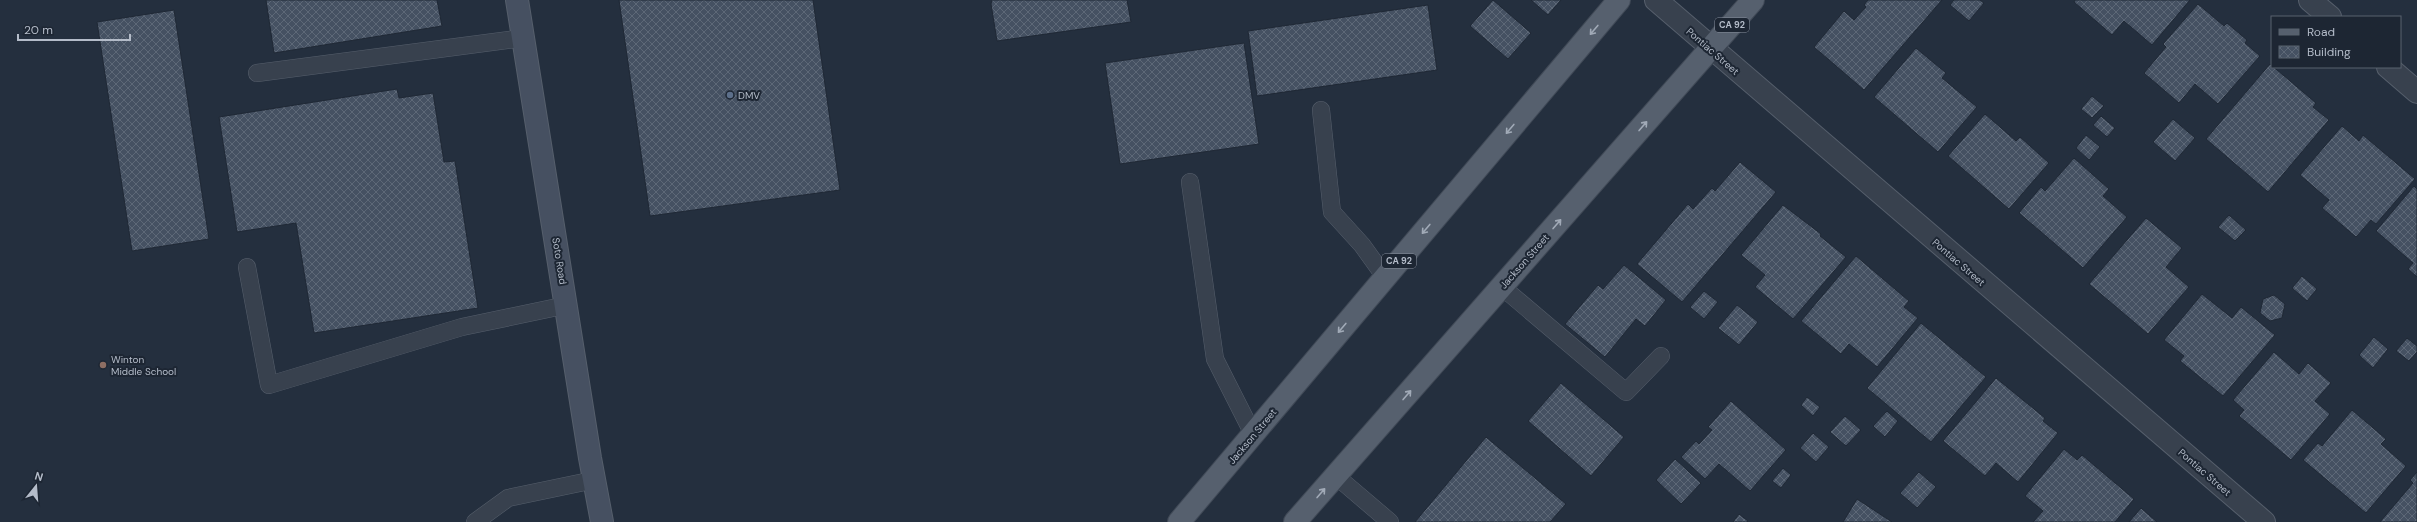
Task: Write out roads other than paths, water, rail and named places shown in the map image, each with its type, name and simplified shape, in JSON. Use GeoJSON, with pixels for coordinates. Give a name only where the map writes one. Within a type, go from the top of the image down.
{"type":"FeatureCollection","features":[{"type":"Feature","properties":{"kind":"main road","name":"Jackson Street"},"geometry":{"type":"LineString","coordinates":[[1179,522],[1619,0]]}},
{"type":"Feature","properties":{"kind":"main road","name":"Jackson Street"},"geometry":{"type":"LineString","coordinates":[[1295,522],[1754,0]]}},
{"type":"Feature","properties":{"kind":"street","name":"Soto Road"},"geometry":{"type":"LineString","coordinates":[[517,0],[602,522]]}},
{"type":"Feature","properties":{"kind":"street","name":"Pontiac Street"},"geometry":{"type":"LineString","coordinates":[[1656,0],[1711,49],[2264,522]]}},
{"type":"Feature","properties":{"kind":"street"},"geometry":{"type":"LineString","coordinates":[[2310,0],[2329,16]]}},
{"type":"Feature","properties":{"kind":"street"},"geometry":{"type":"LineString","coordinates":[[2389,68],[2417,92]]}},
{"type":"Feature","properties":{"kind":"lane"},"geometry":{"type":"LineString","coordinates":[[257,73],[524,38]]}},
{"type":"Feature","properties":{"kind":"lane"},"geometry":{"type":"LineString","coordinates":[[1322,110],[1332,212],[1362,245],[1385,277]]}},
{"type":"Feature","properties":{"kind":"lane"},"geometry":{"type":"LineString","coordinates":[[1190,182],[1215,358],[1253,434]]}},
{"type":"Feature","properties":{"kind":"lane"},"geometry":{"type":"LineString","coordinates":[[247,267],[269,385],[462,327],[566,305]]}},
{"type":"Feature","properties":{"kind":"lane"},"geometry":{"type":"LineString","coordinates":[[1502,287],[1626,392],[1661,356]]}},
{"type":"Feature","properties":{"kind":"lane"},"geometry":{"type":"LineString","coordinates":[[1336,476],[1390,522]]}},
{"type":"Feature","properties":{"kind":"lane"},"geometry":{"type":"LineString","coordinates":[[475,522],[508,498],[594,480]]}},
{"type":"Feature","properties":{"kind":"place","name":"DMV"},"geometry":{"type":"Point","coordinates":[730,95]}},
{"type":"Feature","properties":{"kind":"place","name":"Winton Middle School"},"geometry":{"type":"Point","coordinates":[103,365]}}]}
